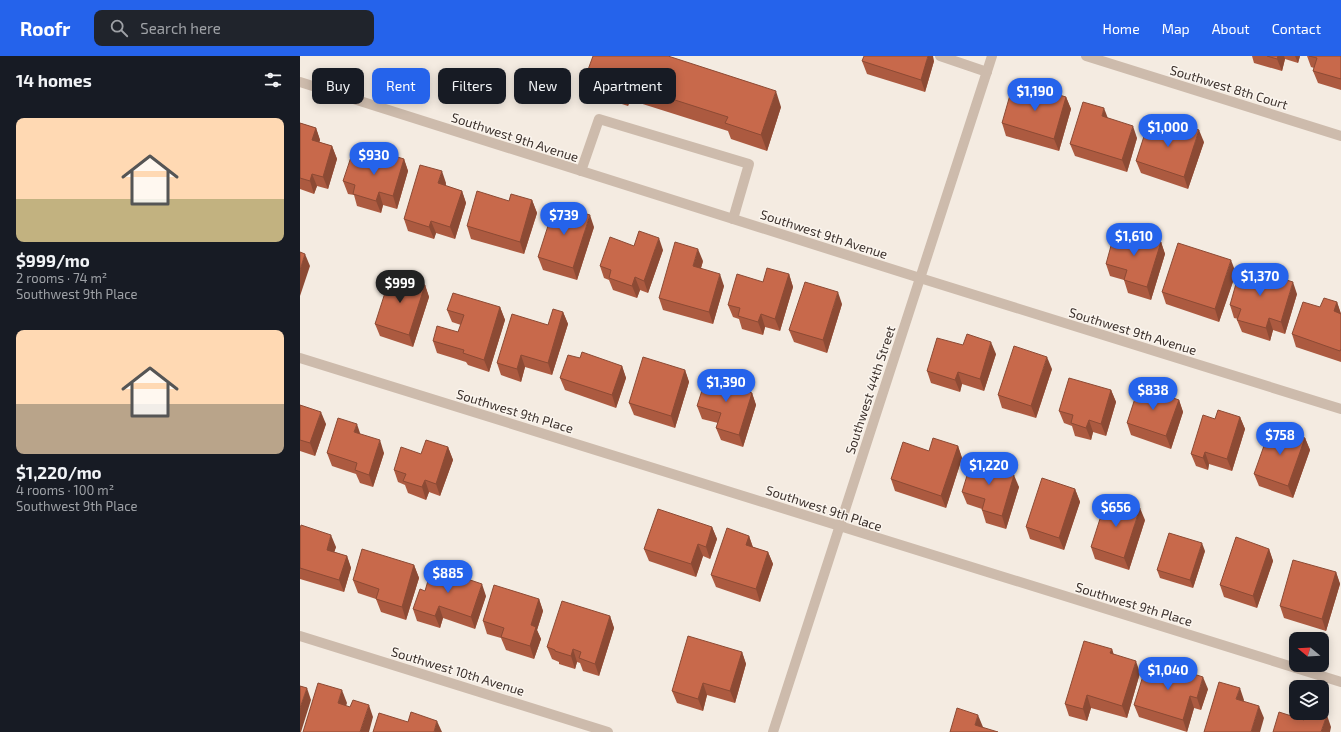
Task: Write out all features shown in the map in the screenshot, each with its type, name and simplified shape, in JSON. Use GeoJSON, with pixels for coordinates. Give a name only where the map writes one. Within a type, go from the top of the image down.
{"type":"FeatureCollection","features":[{"type":"Feature","properties":{"kind":"street"},"geometry":{"type":"LineString","coordinates":[[940,56],[987,72]]}},
{"type":"Feature","properties":{"kind":"street","name":"Southwest 44th Street"},"geometry":{"type":"LineString","coordinates":[[773,732],[992,56]]}},
{"type":"Feature","properties":{"kind":"street","name":"Southwest 8th Court"},"geometry":{"type":"LineString","coordinates":[[1086,56],[1341,136]]}},
{"type":"Feature","properties":{"kind":"street","name":"Southwest 9th Avenue"},"geometry":{"type":"LineString","coordinates":[[300,82],[1341,409]]}},
{"type":"Feature","properties":{"kind":"street"},"geometry":{"type":"LineString","coordinates":[[581,171],[599,118],[749,164],[733,219]]}},
{"type":"Feature","properties":{"kind":"street","name":"Southwest 9th Place"},"geometry":{"type":"LineString","coordinates":[[300,358],[1341,682]]}},
{"type":"Feature","properties":{"kind":"street","name":"Southwest 10th Avenue"},"geometry":{"type":"LineString","coordinates":[[300,636],[608,732]]}},
{"type":"Feature","properties":{"kind":"building"},"geometry":{"type":"Polygon","coordinates":[[[593,56],[668,56],[776,91],[761,135],[725,123],[728,117],[676,100],[676,68],[589,68],[593,56]]]}},
{"type":"Feature","properties":{"kind":"building"},"geometry":{"type":"Polygon","coordinates":[[[864,56],[928,56],[921,80],[862,61],[864,56]]]}},
{"type":"Feature","properties":{"kind":"building"},"geometry":{"type":"Polygon","coordinates":[[[1267,56],[1278,56],[1277,59],[1267,56]]]}},
{"type":"Feature","properties":{"kind":"building"},"geometry":{"type":"Polygon","coordinates":[[[1309,56],[1341,56],[1341,79],[1313,71],[1317,58],[1309,56]]]}},
{"type":"Feature","properties":{"kind":"building"},"geometry":{"type":"Polygon","coordinates":[[[1012,88],[1044,97],[1046,91],[1066,97],[1054,139],[1002,123],[1012,88]]]}},
{"type":"Feature","properties":{"kind":"building"},"geometry":{"type":"Polygon","coordinates":[[[1083,102],[1104,108],[1102,116],[1133,126],[1122,160],[1070,144],[1083,102]]]}},
{"type":"Feature","properties":{"kind":"building"},"geometry":{"type":"Polygon","coordinates":[[[1176,122],[1199,130],[1184,177],[1136,161],[1148,124],[1173,132],[1176,122]]]}},
{"type":"Feature","properties":{"kind":"building"},"geometry":{"type":"Polygon","coordinates":[[[300,123],[316,128],[312,140],[332,146],[323,177],[312,174],[310,181],[300,178],[300,123]]]}},
{"type":"Feature","properties":{"kind":"building"},"geometry":{"type":"Polygon","coordinates":[[[378,151],[404,159],[393,196],[379,192],[376,201],[353,194],[355,185],[343,181],[351,157],[374,165],[378,151]]]}},
{"type":"Feature","properties":{"kind":"building"},"geometry":{"type":"Polygon","coordinates":[[[420,165],[442,171],[438,183],[462,191],[450,227],[431,221],[429,227],[404,219],[420,165]]]}},
{"type":"Feature","properties":{"kind":"building"},"geometry":{"type":"Polygon","coordinates":[[[477,191],[509,201],[511,194],[532,200],[520,242],[467,226],[477,191]]]}},
{"type":"Feature","properties":{"kind":"building"},"geometry":{"type":"Polygon","coordinates":[[[555,204],[590,215],[573,268],[538,257],[555,204]]]}},
{"type":"Feature","properties":{"kind":"building"},"geometry":{"type":"Polygon","coordinates":[[[639,231],[659,238],[644,281],[635,277],[632,286],[609,278],[611,270],[600,266],[610,237],[634,246],[639,231]]]}},
{"type":"Feature","properties":{"kind":"building"},"geometry":{"type":"Polygon","coordinates":[[[1127,231],[1161,242],[1147,287],[1124,280],[1127,270],[1106,264],[1114,235],[1125,239],[1127,231]]]}},
{"type":"Feature","properties":{"kind":"building"},"geometry":{"type":"Polygon","coordinates":[[[675,242],[698,249],[693,266],[720,274],[709,312],[659,298],[675,242]]]}},
{"type":"Feature","properties":{"kind":"building"},"geometry":{"type":"Polygon","coordinates":[[[1178,243],[1231,260],[1215,309],[1162,292],[1178,243]]]}},
{"type":"Feature","properties":{"kind":"building"},"geometry":{"type":"Polygon","coordinates":[[[300,252],[305,254],[300,270],[300,252]]]}},
{"type":"Feature","properties":{"kind":"building"},"geometry":{"type":"Polygon","coordinates":[[[1241,266],[1293,282],[1281,322],[1269,318],[1266,328],[1237,320],[1241,309],[1230,305],[1241,266]]]}},
{"type":"Feature","properties":{"kind":"building"},"geometry":{"type":"Polygon","coordinates":[[[767,268],[789,274],[775,319],[761,314],[758,322],[738,316],[740,308],[728,305],[737,274],[763,282],[767,268]]]}},
{"type":"Feature","properties":{"kind":"building"},"geometry":{"type":"Polygon","coordinates":[[[391,274],[425,285],[409,335],[375,324],[391,274]]]}},
{"type":"Feature","properties":{"kind":"building"},"geometry":{"type":"Polygon","coordinates":[[[805,282],[838,292],[823,340],[789,330],[805,282]]]}},
{"type":"Feature","properties":{"kind":"building"},"geometry":{"type":"Polygon","coordinates":[[[453,293],[500,307],[484,360],[463,353],[464,350],[433,341],[437,326],[458,332],[464,315],[447,310],[453,293]]]}},
{"type":"Feature","properties":{"kind":"building"},"geometry":{"type":"Polygon","coordinates":[[[1324,298],[1337,302],[1334,311],[1341,314],[1340,351],[1292,334],[1303,302],[1320,307],[1324,298]]]}},
{"type":"Feature","properties":{"kind":"building"},"geometry":{"type":"Polygon","coordinates":[[[553,309],[563,312],[548,363],[521,355],[517,369],[497,363],[512,314],[548,325],[553,309]]]}},
{"type":"Feature","properties":{"kind":"building"},"geometry":{"type":"Polygon","coordinates":[[[967,334],[991,342],[980,379],[958,372],[955,380],[927,371],[937,338],[963,345],[967,334]]]}},
{"type":"Feature","properties":{"kind":"building"},"geometry":{"type":"Polygon","coordinates":[[[1014,346],[1047,357],[1031,406],[998,395],[1014,346]]]}},
{"type":"Feature","properties":{"kind":"building"},"geometry":{"type":"Polygon","coordinates":[[[582,352],[622,366],[612,395],[560,378],[568,355],[580,358],[582,352]]]}},
{"type":"Feature","properties":{"kind":"building"},"geometry":{"type":"Polygon","coordinates":[[[643,357],[685,370],[671,416],[629,403],[643,357]]]}},
{"type":"Feature","properties":{"kind":"building"},"geometry":{"type":"Polygon","coordinates":[[[721,377],[735,381],[733,387],[752,393],[739,435],[716,428],[721,413],[697,406],[706,378],[720,382],[721,377]]]}},
{"type":"Feature","properties":{"kind":"building"},"geometry":{"type":"Polygon","coordinates":[[[1069,378],[1111,390],[1101,424],[1089,420],[1086,428],[1071,423],[1073,415],[1059,411],[1069,378]]]}},
{"type":"Feature","properties":{"kind":"building"},"geometry":{"type":"Polygon","coordinates":[[[1139,386],[1179,400],[1166,436],[1127,423],[1139,386]]]}},
{"type":"Feature","properties":{"kind":"building"},"geometry":{"type":"Polygon","coordinates":[[[300,405],[321,412],[310,443],[300,440],[300,405]]]}},
{"type":"Feature","properties":{"kind":"building"},"geometry":{"type":"Polygon","coordinates":[[[1218,410],[1240,417],[1227,459],[1205,452],[1203,458],[1191,454],[1203,415],[1215,419],[1218,410]]]}},
{"type":"Feature","properties":{"kind":"building"},"geometry":{"type":"Polygon","coordinates":[[[338,418],[357,424],[354,432],[380,440],[369,475],[355,470],[357,463],[327,453],[338,418]]]}},
{"type":"Feature","properties":{"kind":"building"},"geometry":{"type":"Polygon","coordinates":[[[1271,426],[1305,438],[1288,486],[1254,474],[1271,426]]]}},
{"type":"Feature","properties":{"kind":"building"},"geometry":{"type":"Polygon","coordinates":[[[933,438],[958,446],[941,496],[891,479],[903,442],[929,451],[933,438]]]}},
{"type":"Feature","properties":{"kind":"building"},"geometry":{"type":"Polygon","coordinates":[[[426,440],[448,447],[436,484],[425,480],[422,487],[403,481],[406,474],[394,470],[401,447],[421,454],[426,440]]]}},
{"type":"Feature","properties":{"kind":"building"},"geometry":{"type":"Polygon","coordinates":[[[972,459],[1004,468],[1003,472],[1014,475],[1002,516],[982,510],[985,499],[962,492],[972,459]]]}},
{"type":"Feature","properties":{"kind":"building"},"geometry":{"type":"Polygon","coordinates":[[[1042,478],[1075,489],[1059,538],[1026,527],[1042,478]]]}},
{"type":"Feature","properties":{"kind":"building"},"geometry":{"type":"Polygon","coordinates":[[[1107,497],[1140,508],[1124,558],[1091,547],[1107,497]]]}},
{"type":"Feature","properties":{"kind":"building"},"geometry":{"type":"Polygon","coordinates":[[[658,509],[712,527],[706,547],[698,544],[691,564],[644,549],[658,509]]]}},
{"type":"Feature","properties":{"kind":"building"},"geometry":{"type":"Polygon","coordinates":[[[301,525],[331,535],[327,550],[347,556],[339,580],[300,568],[301,525]]]}},
{"type":"Feature","properties":{"kind":"building"},"geometry":{"type":"Polygon","coordinates":[[[727,528],[749,536],[746,545],[768,552],[756,589],[711,575],[727,528]]]}},
{"type":"Feature","properties":{"kind":"building"},"geometry":{"type":"Polygon","coordinates":[[[1169,533],[1202,543],[1190,580],[1157,570],[1169,533]]]}},
{"type":"Feature","properties":{"kind":"building"},"geometry":{"type":"Polygon","coordinates":[[[1236,537],[1269,549],[1253,596],[1220,585],[1236,537]]]}},
{"type":"Feature","properties":{"kind":"building"},"geometry":{"type":"Polygon","coordinates":[[[362,549],[414,565],[402,607],[376,599],[379,589],[353,580],[362,549]]]}},
{"type":"Feature","properties":{"kind":"building"},"geometry":{"type":"Polygon","coordinates":[[[1293,560],[1336,572],[1322,619],[1280,606],[1293,560]]]}},
{"type":"Feature","properties":{"kind":"building"},"geometry":{"type":"Polygon","coordinates":[[[432,567],[482,584],[471,617],[439,606],[435,616],[413,609],[420,589],[425,591],[432,567]]]}},
{"type":"Feature","properties":{"kind":"building"},"geometry":{"type":"Polygon","coordinates":[[[494,585],[539,599],[531,625],[536,627],[530,646],[501,637],[504,628],[483,621],[494,585]]]}},
{"type":"Feature","properties":{"kind":"building"},"geometry":{"type":"Polygon","coordinates":[[[562,601],[610,616],[595,664],[579,658],[581,652],[573,649],[571,656],[547,647],[562,601]]]}},
{"type":"Feature","properties":{"kind":"building"},"geometry":{"type":"Polygon","coordinates":[[[688,636],[742,652],[730,691],[703,683],[698,699],[672,691],[688,636]]]}},
{"type":"Feature","properties":{"kind":"building"},"geometry":{"type":"Polygon","coordinates":[[[1084,641],[1112,649],[1110,653],[1136,661],[1122,706],[1087,695],[1083,709],[1065,704],[1084,641]]]}},
{"type":"Feature","properties":{"kind":"building"},"geometry":{"type":"Polygon","coordinates":[[[1146,666],[1174,674],[1175,668],[1203,677],[1197,698],[1190,696],[1183,720],[1134,705],[1146,666]]]}},
{"type":"Feature","properties":{"kind":"building"},"geometry":{"type":"Polygon","coordinates":[[[1219,682],[1240,688],[1236,699],[1259,706],[1251,732],[1204,732],[1219,682]]]}},
{"type":"Feature","properties":{"kind":"building"},"geometry":{"type":"Polygon","coordinates":[[[318,683],[342,690],[338,703],[350,707],[353,700],[369,705],[360,732],[303,732],[318,683]]]}},
{"type":"Feature","properties":{"kind":"building"},"geometry":{"type":"Polygon","coordinates":[[[300,686],[307,688],[300,708],[300,686]]]}},
{"type":"Feature","properties":{"kind":"building"},"geometry":{"type":"Polygon","coordinates":[[[957,708],[978,715],[975,725],[998,732],[950,732],[957,708]]]}},
{"type":"Feature","properties":{"kind":"building"},"geometry":{"type":"Polygon","coordinates":[[[411,712],[437,721],[434,732],[373,732],[379,713],[408,722],[411,712]]]}},
{"type":"Feature","properties":{"kind":"building"},"geometry":{"type":"Polygon","coordinates":[[[1279,712],[1289,715],[1289,720],[1325,720],[1321,732],[1273,732],[1279,712]]]}}]}
